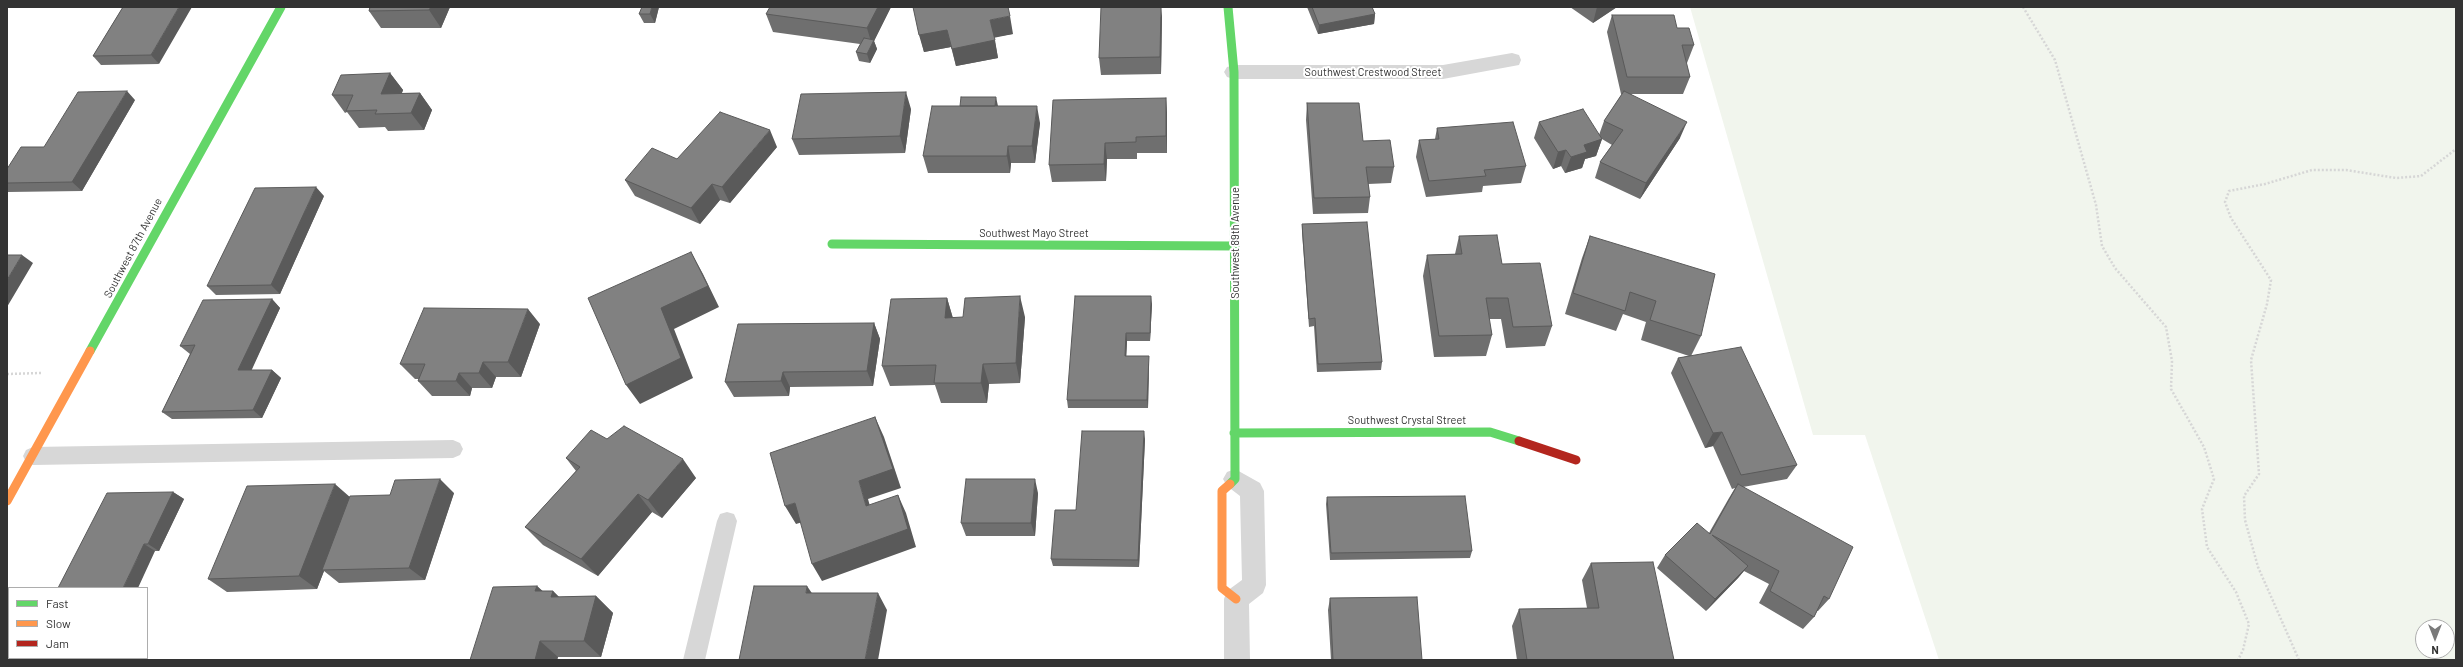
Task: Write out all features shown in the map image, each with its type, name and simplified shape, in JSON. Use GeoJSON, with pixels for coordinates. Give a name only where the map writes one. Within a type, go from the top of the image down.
{"type":"FeatureCollection","features":[{"type":"Feature","properties":{"kind":"street","name":"Southwest 87th Avenue"},"geometry":{"type":"LineString","coordinates":[[7,502],[162,218],[281,7]]}},
{"type":"Feature","properties":{"kind":"street","name":"Southwest 89th Avenue"},"geometry":{"type":"LineString","coordinates":[[1228,7],[1234,72],[1235,479]]}},
{"type":"Feature","properties":{"kind":"street","name":"Southwest Crestwood Street"},"geometry":{"type":"LineString","coordinates":[[1234,72],[1444,72],[1512,60]]}},
{"type":"Feature","properties":{"kind":"street","name":"Southwest Mayo Street"},"geometry":{"type":"LineString","coordinates":[[832,244],[1235,246]]}},
{"type":"Feature","properties":{"kind":"street","name":"Southwest Crystal Street"},"geometry":{"type":"LineString","coordinates":[[1234,433],[1490,432],[1576,460]]}},
{"type":"Feature","properties":{"kind":"street"},"geometry":{"type":"LineString","coordinates":[[1235,479],[1252,491],[1254,585],[1236,599],[1222,588],[1222,491],[1235,479]]}},
{"type":"Feature","properties":{"kind":"street"},"geometry":{"type":"LineString","coordinates":[[1236,599],[1237,660]]}},
{"type":"Feature","properties":{"kind":"lane"},"geometry":{"type":"LineString","coordinates":[[32,456],[453,449]]}},
{"type":"Feature","properties":{"kind":"lane"},"geometry":{"type":"LineString","coordinates":[[694,660],[727,521]]}},
{"type":"Feature","properties":{"kind":"path"},"geometry":{"type":"LineString","coordinates":[[2023,7],[2055,60],[2096,205],[2102,246],[2115,268],[2166,328],[2172,361],[2171,389],[2204,447],[2214,479],[2202,509],[2207,547],[2236,592],[2250,624],[2243,650],[2238,660]]}},
{"type":"Feature","properties":{"kind":"path"},"geometry":{"type":"LineString","coordinates":[[2299,660],[2258,567],[2245,520],[2244,496],[2259,474],[2251,360],[2267,304],[2271,280],[2230,218],[2226,202],[2229,191],[2266,184],[2312,170],[2346,170],[2396,178],[2421,176],[2456,149]]}},
{"type":"Feature","properties":{"kind":"shaded area"},"geometry":{"type":"Polygon","coordinates":[[[1690,7],[2456,7],[2456,660],[1939,660],[1865,435],[1813,435],[1690,7]]]}},
{"type":"Feature","properties":{"kind":"building"},"geometry":{"type":"Polygon","coordinates":[[[123,7],[179,7],[151,55],[93,56],[123,7]]]}},
{"type":"Feature","properties":{"kind":"building"},"geometry":{"type":"Polygon","coordinates":[[[370,7],[431,7],[429,10],[369,11],[370,7]]]}},
{"type":"Feature","properties":{"kind":"building"},"geometry":{"type":"Polygon","coordinates":[[[642,7],[652,7],[650,14],[639,14],[642,7]]]}},
{"type":"Feature","properties":{"kind":"building"},"geometry":{"type":"Polygon","coordinates":[[[770,7],[878,7],[867,28],[766,14],[770,7]]]}},
{"type":"Feature","properties":{"kind":"building"},"geometry":{"type":"Polygon","coordinates":[[[913,7],[1008,7],[1010,16],[990,20],[995,40],[952,49],[947,30],[919,35],[913,7]]]}},
{"type":"Feature","properties":{"kind":"building"},"geometry":{"type":"Polygon","coordinates":[[[1101,7],[1161,7],[1160,57],[1099,58],[1101,7]]]}},
{"type":"Feature","properties":{"kind":"building"},"geometry":{"type":"Polygon","coordinates":[[[1312,7],[1372,7],[1375,14],[1319,25],[1312,7]]]}},
{"type":"Feature","properties":{"kind":"building"},"geometry":{"type":"Polygon","coordinates":[[[1612,15],[1674,15],[1677,28],[1689,28],[1694,45],[1682,45],[1690,77],[1627,77],[1612,15]]]}},
{"type":"Feature","properties":{"kind":"building"},"geometry":{"type":"Polygon","coordinates":[[[864,38],[874,40],[867,54],[856,52],[864,38]]]}},
{"type":"Feature","properties":{"kind":"building"},"geometry":{"type":"Polygon","coordinates":[[[390,73],[381,94],[420,93],[411,113],[375,114],[377,110],[346,111],[353,95],[332,95],[341,75],[390,73]]]}},
{"type":"Feature","properties":{"kind":"building"},"geometry":{"type":"Polygon","coordinates":[[[127,91],[72,182],[7,183],[7,169],[21,147],[44,147],[78,92],[127,91]]]}},
{"type":"Feature","properties":{"kind":"building"},"geometry":{"type":"Polygon","coordinates":[[[1624,91],[1687,122],[1646,183],[1600,162],[1623,130],[1604,121],[1624,91]]]}},
{"type":"Feature","properties":{"kind":"building"},"geometry":{"type":"Polygon","coordinates":[[[906,92],[900,136],[792,139],[801,94],[906,92]]]}},
{"type":"Feature","properties":{"kind":"building"},"geometry":{"type":"Polygon","coordinates":[[[961,97],[996,97],[995,106],[960,106],[961,97]]]}},
{"type":"Feature","properties":{"kind":"building"},"geometry":{"type":"Polygon","coordinates":[[[1166,98],[1166,136],[1136,137],[1136,142],[1105,143],[1104,164],[1049,165],[1053,100],[1166,98]]]}},
{"type":"Feature","properties":{"kind":"building"},"geometry":{"type":"Polygon","coordinates":[[[1307,103],[1359,103],[1363,141],[1390,140],[1394,167],[1366,167],[1370,197],[1314,198],[1307,103]]]}},
{"type":"Feature","properties":{"kind":"building"},"geometry":{"type":"Polygon","coordinates":[[[932,106],[1037,106],[1032,146],[1008,146],[1007,156],[923,156],[932,106]]]}},
{"type":"Feature","properties":{"kind":"building"},"geometry":{"type":"Polygon","coordinates":[[[1583,109],[1602,139],[1584,145],[1587,152],[1571,157],[1566,150],[1558,152],[1539,122],[1583,109]]]}},
{"type":"Feature","properties":{"kind":"building"},"geometry":{"type":"Polygon","coordinates":[[[720,112],[770,130],[722,187],[712,184],[691,208],[625,180],[652,148],[677,159],[720,112]]]}},
{"type":"Feature","properties":{"kind":"building"},"geometry":{"type":"Polygon","coordinates":[[[1513,122],[1526,166],[1484,170],[1486,176],[1429,181],[1419,140],[1439,139],[1437,128],[1513,122]]]}},
{"type":"Feature","properties":{"kind":"building"},"geometry":{"type":"Polygon","coordinates":[[[316,187],[271,285],[207,286],[255,188],[316,187]]]}},
{"type":"Feature","properties":{"kind":"building"},"geometry":{"type":"Polygon","coordinates":[[[1367,222],[1382,362],[1318,364],[1315,318],[1309,319],[1302,224],[1367,222]]]}},
{"type":"Feature","properties":{"kind":"building"},"geometry":{"type":"Polygon","coordinates":[[[1497,235],[1502,264],[1540,263],[1552,326],[1513,327],[1508,298],[1486,298],[1492,335],[1439,336],[1427,255],[1462,254],[1459,236],[1497,235]]]}},
{"type":"Feature","properties":{"kind":"building"},"geometry":{"type":"Polygon","coordinates":[[[1590,236],[1715,274],[1701,336],[1650,320],[1656,301],[1630,292],[1625,311],[1573,293],[1590,236]]]}},
{"type":"Feature","properties":{"kind":"building"},"geometry":{"type":"Polygon","coordinates":[[[691,252],[708,286],[661,308],[681,358],[626,385],[588,298],[691,252]]]}},
{"type":"Feature","properties":{"kind":"building"},"geometry":{"type":"Polygon","coordinates":[[[7,255],[22,255],[7,280],[7,255]]]}},
{"type":"Feature","properties":{"kind":"building"},"geometry":{"type":"Polygon","coordinates":[[[1020,296],[1016,363],[983,364],[981,383],[934,383],[936,365],[882,366],[891,299],[947,298],[945,318],[963,317],[965,298],[1020,296]]]}},
{"type":"Feature","properties":{"kind":"building"},"geometry":{"type":"Polygon","coordinates":[[[1075,296],[1151,296],[1150,333],[1126,333],[1125,356],[1149,356],[1147,400],[1067,400],[1075,296]]]}},
{"type":"Feature","properties":{"kind":"building"},"geometry":{"type":"Polygon","coordinates":[[[272,299],[238,370],[272,370],[253,410],[162,412],[195,345],[180,346],[203,300],[272,299]]]}},
{"type":"Feature","properties":{"kind":"building"},"geometry":{"type":"Polygon","coordinates":[[[424,308],[528,309],[508,362],[483,362],[479,373],[459,373],[456,381],[418,381],[425,364],[400,364],[424,308]]]}},
{"type":"Feature","properties":{"kind":"building"},"geometry":{"type":"Polygon","coordinates":[[[874,323],[867,371],[783,372],[781,381],[725,382],[738,324],[874,323]]]}},
{"type":"Feature","properties":{"kind":"building"},"geometry":{"type":"Polygon","coordinates":[[[1741,347],[1797,465],[1741,475],[1722,432],[1713,433],[1678,358],[1741,347]]]}},
{"type":"Feature","properties":{"kind":"building"},"geometry":{"type":"Polygon","coordinates":[[[875,417],[893,469],[859,481],[866,506],[898,495],[908,529],[812,564],[795,503],[785,506],[770,453],[875,417]]]}},
{"type":"Feature","properties":{"kind":"building"},"geometry":{"type":"Polygon","coordinates":[[[624,426],[683,459],[648,500],[638,494],[581,559],[525,527],[580,467],[566,458],[591,430],[607,439],[624,426]]]}},
{"type":"Feature","properties":{"kind":"building"},"geometry":{"type":"Polygon","coordinates":[[[1082,431],[1144,431],[1138,560],[1051,559],[1055,510],[1076,510],[1082,431]]]}},
{"type":"Feature","properties":{"kind":"building"},"geometry":{"type":"Polygon","coordinates":[[[440,479],[409,568],[322,570],[350,496],[390,495],[395,480],[440,479]]]}},
{"type":"Feature","properties":{"kind":"building"},"geometry":{"type":"Polygon","coordinates":[[[966,479],[1035,479],[1031,523],[961,523],[966,479]]]}},
{"type":"Feature","properties":{"kind":"building"},"geometry":{"type":"Polygon","coordinates":[[[335,484],[299,576],[208,579],[247,486],[335,484]]]}},
{"type":"Feature","properties":{"kind":"building"},"geometry":{"type":"Polygon","coordinates":[[[1738,484],[1853,547],[1829,599],[1824,596],[1814,617],[1770,591],[1779,571],[1712,535],[1748,566],[1715,599],[1665,555],[1697,523],[1710,534],[1738,484]]]}},
{"type":"Feature","properties":{"kind":"building"},"geometry":{"type":"Polygon","coordinates":[[[173,492],[148,544],[144,544],[123,587],[59,587],[107,493],[173,492]]]}},
{"type":"Feature","properties":{"kind":"building"},"geometry":{"type":"Polygon","coordinates":[[[1465,496],[1472,551],[1331,553],[1327,497],[1465,496]]]}},
{"type":"Feature","properties":{"kind":"building"},"geometry":{"type":"Polygon","coordinates":[[[1653,562],[1674,660],[1527,660],[1519,609],[1599,608],[1591,563],[1653,562]]]}},
{"type":"Feature","properties":{"kind":"building"},"geometry":{"type":"Polygon","coordinates":[[[537,586],[535,591],[553,591],[551,597],[596,596],[584,641],[540,641],[535,660],[470,660],[493,587],[537,586]]]}},
{"type":"Feature","properties":{"kind":"building"},"geometry":{"type":"Polygon","coordinates":[[[754,586],[807,586],[806,593],[878,593],[865,660],[739,660],[754,586]]]}},
{"type":"Feature","properties":{"kind":"building"},"geometry":{"type":"Polygon","coordinates":[[[1417,597],[1422,660],[1333,660],[1330,598],[1417,597]]]}},
{"type":"Feature","properties":{"kind":"traffic: fast"},"geometry":{"type":"LineString","coordinates":[[90,351],[281,7]]}},
{"type":"Feature","properties":{"kind":"traffic: fast"},"geometry":{"type":"LineString","coordinates":[[1228,7],[1234,72],[1235,479],[1230,484]]}},
{"type":"Feature","properties":{"kind":"traffic: fast"},"geometry":{"type":"LineString","coordinates":[[832,244],[1235,246]]}},
{"type":"Feature","properties":{"kind":"traffic: fast"},"geometry":{"type":"LineString","coordinates":[[1234,433],[1490,432],[1519,441]]}},
{"type":"Feature","properties":{"kind":"traffic: slow"},"geometry":{"type":"LineString","coordinates":[[7,501],[90,351]]}},
{"type":"Feature","properties":{"kind":"traffic: slow"},"geometry":{"type":"LineString","coordinates":[[1230,484],[1222,491],[1222,588],[1236,599]]}},
{"type":"Feature","properties":{"kind":"traffic: jam"},"geometry":{"type":"LineString","coordinates":[[1519,441],[1576,460]]}}]}
